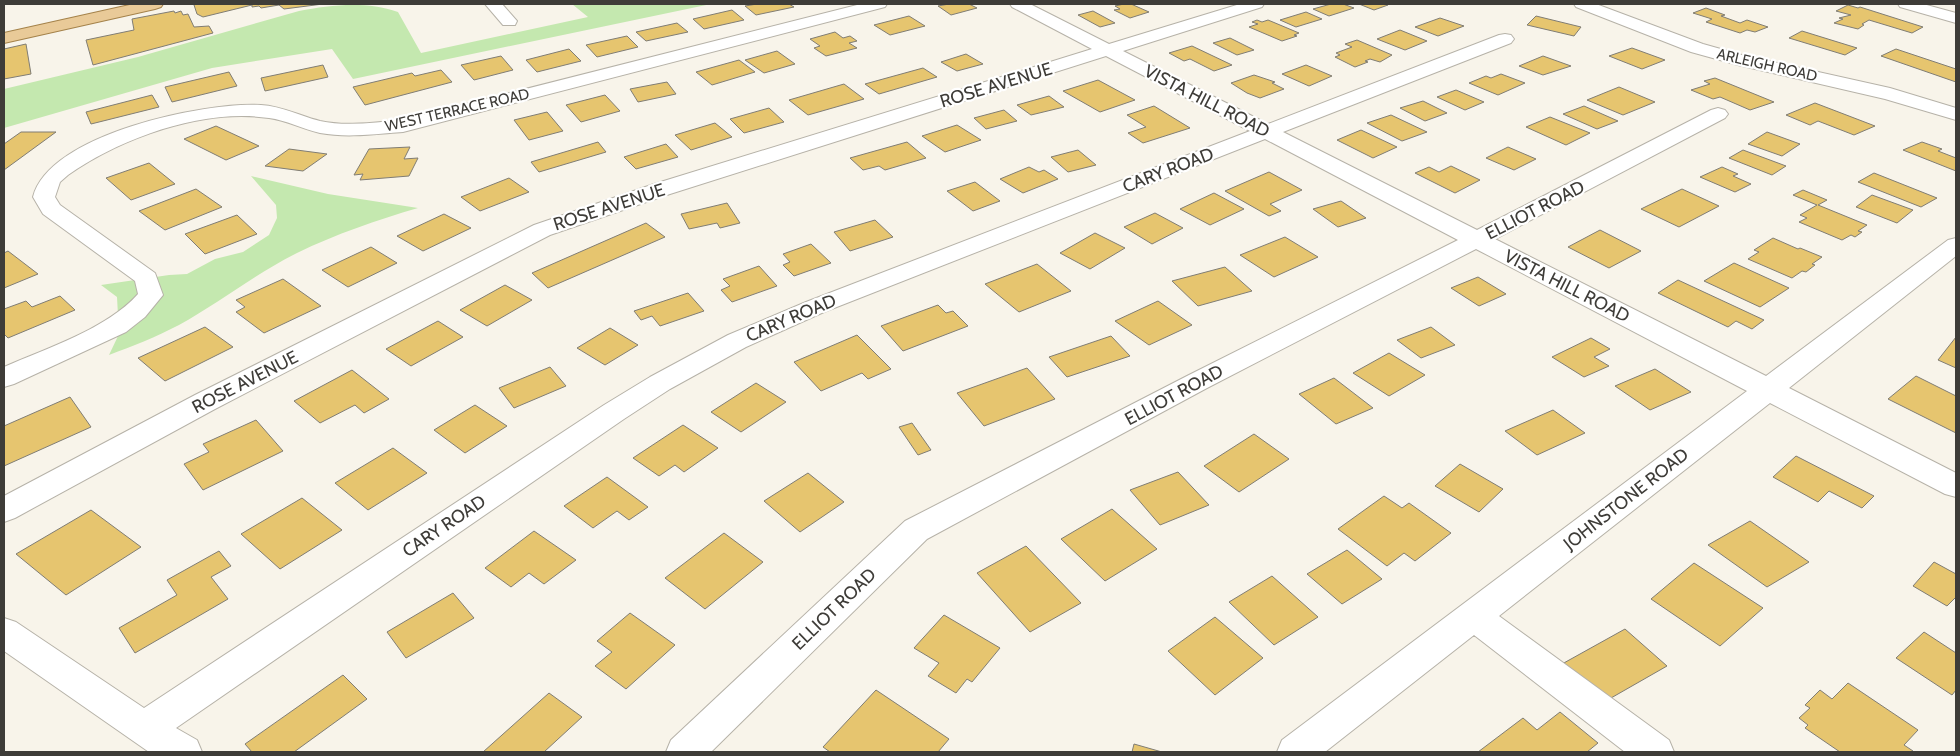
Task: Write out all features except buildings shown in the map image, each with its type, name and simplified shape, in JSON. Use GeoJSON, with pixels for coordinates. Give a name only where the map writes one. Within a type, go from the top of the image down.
{"type":"FeatureCollection","features":[{"type":"Feature","properties":{"kind":"main road"},"geometry":{"type":"LineString","coordinates":[[4,38],[155,4]]}},
{"type":"Feature","properties":{"kind":"street"},"geometry":{"type":"LineString","coordinates":[[493,4],[509,21]]}},
{"type":"Feature","properties":{"kind":"street","name":"WEST TERRACE ROAD"},"geometry":{"type":"LineString","coordinates":[[4,378],[117,326],[136,312],[151,295],[146,278],[51,209],[44,197],[47,185],[57,173],[91,151],[187,117],[230,111],[263,111],[285,115],[310,125],[328,129],[366,130],[403,126],[879,4]]}},
{"type":"Feature","properties":{"kind":"street","name":"VISTA HILL ROAD"},"geometry":{"type":"LineString","coordinates":[[1018,4],[1956,486]]}},
{"type":"Feature","properties":{"kind":"street","name":"ROSE AVENUE"},"geometry":{"type":"LineString","coordinates":[[4,510],[214,398],[542,230],[662,189],[1256,4]]}},
{"type":"Feature","properties":{"kind":"street","name":"ARLEIGH ROAD"},"geometry":{"type":"LineString","coordinates":[[1582,4],[1679,41],[1738,60],[1890,94],[1956,114]]}},
{"type":"Feature","properties":{"kind":"street"},"geometry":{"type":"LineString","coordinates":[[1906,4],[1956,18]]}},
{"type":"Feature","properties":{"kind":"street","name":"CARY ROAD"},"geometry":{"type":"LineString","coordinates":[[144,728],[614,412],[660,383],[737,341],[815,307],[1505,39]]}},
{"type":"Feature","properties":{"kind":"street","name":"ELLIOT ROAD"},"geometry":{"type":"LineString","coordinates":[[685,752],[916,530],[1718,114]]}},
{"type":"Feature","properties":{"kind":"street","name":"JOHNSTONE ROAD"},"geometry":{"type":"LineString","coordinates":[[1296,752],[1956,246]]}},
{"type":"Feature","properties":{"kind":"street"},"geometry":{"type":"LineString","coordinates":[[1474,616],[1655,752]]}},
{"type":"Feature","properties":{"kind":"street"},"geometry":{"type":"LineString","coordinates":[[4,632],[144,728],[183,752]]}},
{"type":"Feature","properties":{"kind":"green space"},"geometry":{"type":"Polygon","coordinates":[[[572,4],[711,4],[353,79],[332,49],[212,68],[4,128],[4,89],[138,57],[299,11],[323,7],[361,5],[398,12],[421,53],[588,17],[572,4]]]}},
{"type":"Feature","properties":{"kind":"green space"},"geometry":{"type":"Polygon","coordinates":[[[251,176],[328,194],[418,208],[357,228],[297,253],[266,270],[179,325],[109,355],[119,334],[117,297],[101,285],[187,274],[215,259],[243,252],[269,235],[277,218],[276,205],[251,176]]]}}]}
